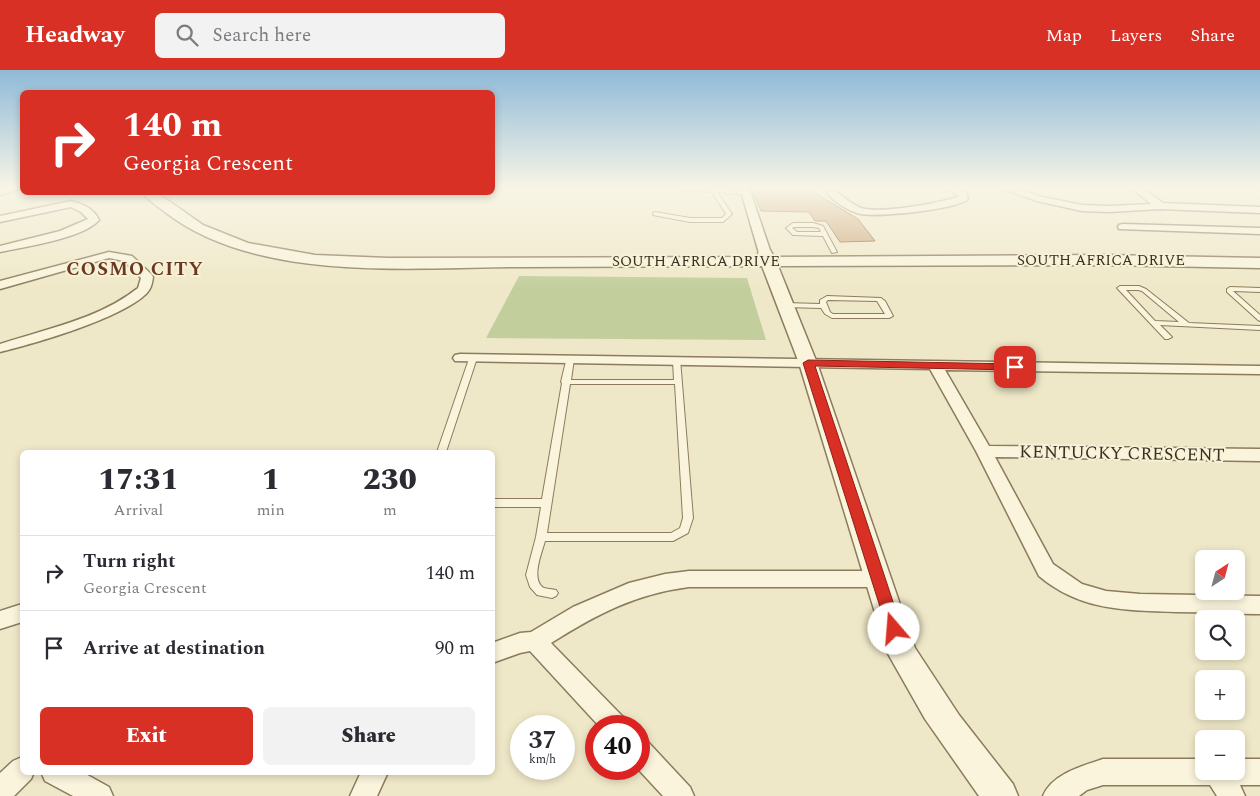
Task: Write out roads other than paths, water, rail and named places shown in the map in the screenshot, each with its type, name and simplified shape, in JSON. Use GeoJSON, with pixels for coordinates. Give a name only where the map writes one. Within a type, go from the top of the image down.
{"type":"FeatureCollection","features":[{"type":"Feature","properties":{"kind":"street"},"geometry":{"type":"LineString","coordinates":[[0,249],[72,230],[91,222]]}},
{"type":"Feature","properties":{"kind":"street","name":"SOUTH AFRICA DRIVE"},"geometry":{"type":"LineString","coordinates":[[188,222],[211,234],[249,247],[311,258],[388,263],[766,257],[834,252],[1176,250],[1260,253]]}},
{"type":"Feature","properties":{"kind":"street","name":"SOUTH AFRICA DRIVE"},"geometry":{"type":"LineString","coordinates":[[218,222],[228,227],[269,240],[307,247],[360,252],[1260,263]]}},
{"type":"Feature","properties":{"kind":"street"},"geometry":{"type":"LineString","coordinates":[[755,222],[766,257],[808,363],[902,652],[920,686],[947,728],[1001,796]]}},
{"type":"Feature","properties":{"kind":"street"},"geometry":{"type":"LineString","coordinates":[[1123,227],[1260,231]]}},
{"type":"Feature","properties":{"kind":"street"},"geometry":{"type":"LineString","coordinates":[[0,285],[109,255],[128,258],[147,277],[146,286],[120,306],[0,348]]}},
{"type":"Feature","properties":{"kind":"street"},"geometry":{"type":"LineString","coordinates":[[466,358],[1260,370]]}},
{"type":"Feature","properties":{"kind":"street","name":"KENTUCKY CRESCENT"},"geometry":{"type":"LineString","coordinates":[[935,366],[984,451],[1046,570],[1065,586],[1086,596],[1116,602],[1260,605]]}},
{"type":"Feature","properties":{"kind":"street","name":"KENTUCKY CRESCENT"},"geometry":{"type":"LineString","coordinates":[[984,451],[1260,455]]}},
{"type":"Feature","properties":{"kind":"street"},"geometry":{"type":"LineString","coordinates":[[495,652],[520,643],[535,641],[580,613],[611,598],[664,582],[705,579],[878,579]]}},
{"type":"Feature","properties":{"kind":"street"},"geometry":{"type":"LineString","coordinates":[[0,620],[20,614]]}},
{"type":"Feature","properties":{"kind":"street"},"geometry":{"type":"LineString","coordinates":[[535,641],[605,715]]}},
{"type":"Feature","properties":{"kind":"street"},"geometry":{"type":"LineString","coordinates":[[650,763],[681,796]]}},
{"type":"Feature","properties":{"kind":"street"},"geometry":{"type":"LineString","coordinates":[[1056,796],[1080,780],[1104,772],[1195,771]]}},
{"type":"Feature","properties":{"kind":"street"},"geometry":{"type":"LineString","coordinates":[[0,791],[20,772]]}},
{"type":"Feature","properties":{"kind":"street"},"geometry":{"type":"LineString","coordinates":[[1245,772],[1260,772]]}},
{"type":"Feature","properties":{"kind":"street"},"geometry":{"type":"LineString","coordinates":[[60,775],[100,796]]}},
{"type":"Feature","properties":{"kind":"street"},"geometry":{"type":"LineString","coordinates":[[363,796],[374,775]]}},
{"type":"Feature","properties":{"kind":"street"},"geometry":{"type":"LineString","coordinates":[[1222,780],[1232,796]]}},
{"type":"Feature","properties":{"kind":"lane"},"geometry":{"type":"LineString","coordinates":[[825,234],[795,234],[789,228],[792,225],[818,225],[825,234],[834,252]]}},
{"type":"Feature","properties":{"kind":"lane"},"geometry":{"type":"LineString","coordinates":[[1168,337],[1121,290],[1121,287],[1142,289],[1186,324]]}},
{"type":"Feature","properties":{"kind":"lane"},"geometry":{"type":"LineString","coordinates":[[1260,290],[1230,289],[1229,291],[1260,318]]}},
{"type":"Feature","properties":{"kind":"lane"},"geometry":{"type":"LineString","coordinates":[[827,298],[879,299],[882,301],[889,316],[832,316],[824,306],[823,300],[827,298]]}},
{"type":"Feature","properties":{"kind":"lane"},"geometry":{"type":"LineString","coordinates":[[785,305],[824,306]]}},
{"type":"Feature","properties":{"kind":"lane"},"geometry":{"type":"LineString","coordinates":[[1153,322],[1260,328]]}},
{"type":"Feature","properties":{"kind":"lane"},"geometry":{"type":"LineString","coordinates":[[442,450],[466,358]]}},
{"type":"Feature","properties":{"kind":"lane"},"geometry":{"type":"LineString","coordinates":[[552,593],[541,592],[534,584],[531,575],[541,537],[570,359]]}},
{"type":"Feature","properties":{"kind":"lane"},"geometry":{"type":"LineString","coordinates":[[541,537],[673,537],[684,530],[688,518],[677,361]]}},
{"type":"Feature","properties":{"kind":"lane"},"geometry":{"type":"LineString","coordinates":[[565,382],[678,382]]}},
{"type":"Feature","properties":{"kind":"lane"},"geometry":{"type":"LineString","coordinates":[[495,502],[546,503]]}},
{"type":"Feature","properties":{"kind":"district","name":"COSMO CITY"},"geometry":{"type":"Point","coordinates":[135,268]}}]}
